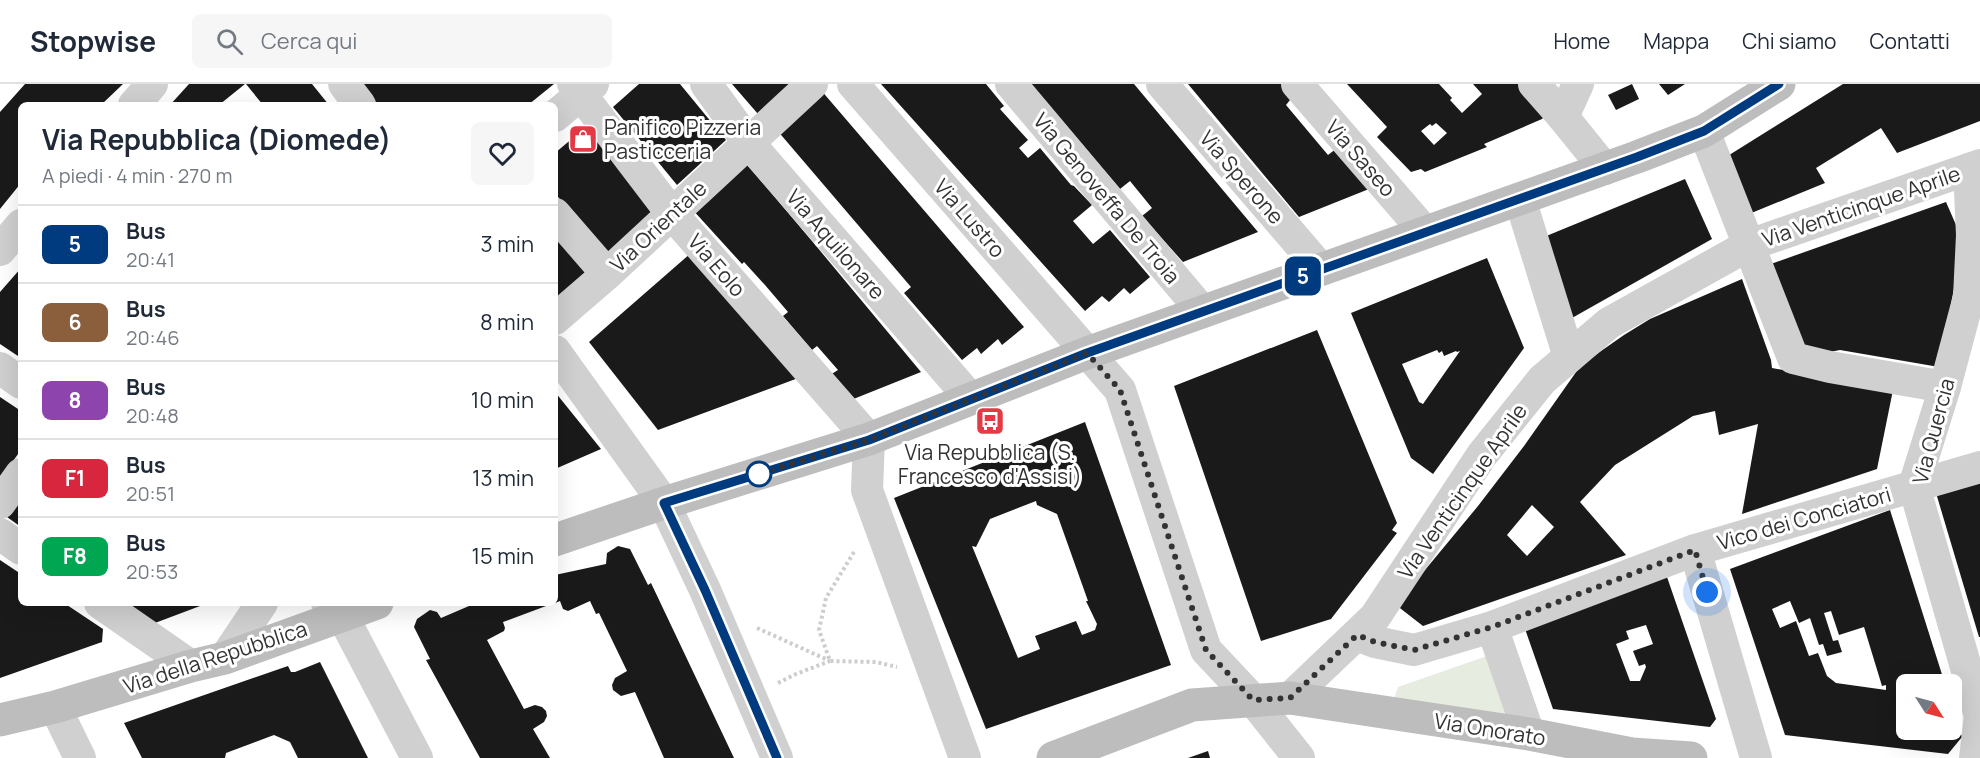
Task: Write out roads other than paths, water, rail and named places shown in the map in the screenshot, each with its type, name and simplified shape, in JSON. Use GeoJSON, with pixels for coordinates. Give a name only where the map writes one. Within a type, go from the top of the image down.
{"type":"FeatureCollection","features":[{"type":"Feature","properties":{"kind":"street"},"geometry":{"type":"LineString","coordinates":[[137,102],[152,84]]}},
{"type":"Feature","properties":{"kind":"street"},"geometry":{"type":"LineString","coordinates":[[344,84],[358,102]]}},
{"type":"Feature","properties":{"kind":"street","name":"Via Aquilonare"},"geometry":{"type":"LineString","coordinates":[[706,84],[748,142],[971,399]]}},
{"type":"Feature","properties":{"kind":"street","name":"Via Orientale"},"geometry":{"type":"LineString","coordinates":[[558,316],[812,84]]}},
{"type":"Feature","properties":{"kind":"street","name":"Via Lustro"},"geometry":{"type":"LineString","coordinates":[[853,84],[1120,390],[1206,650],[1253,700],[1299,758]]}},
{"type":"Feature","properties":{"kind":"street","name":"Via Genoveffa De Troia"},"geometry":{"type":"LineString","coordinates":[[1011,84],[1203,312]]}},
{"type":"Feature","properties":{"kind":"street","name":"Via Sperone"},"geometry":{"type":"LineString","coordinates":[[1162,84],[1321,269]]}},
{"type":"Feature","properties":{"kind":"street","name":"Via Saseo"},"geometry":{"type":"LineString","coordinates":[[1297,84],[1425,232]]}},
{"type":"Feature","properties":{"kind":"street"},"geometry":{"type":"LineString","coordinates":[[1534,84],[1605,169]]}},
{"type":"Feature","properties":{"kind":"street"},"geometry":{"type":"LineString","coordinates":[[1563,117],[1578,84]]}},
{"type":"Feature","properties":{"kind":"street"},"geometry":{"type":"LineString","coordinates":[[558,539],[664,503],[869,440],[1087,353],[1605,169],[1704,131],[1779,84]]}},
{"type":"Feature","properties":{"kind":"street"},"geometry":{"type":"LineString","coordinates":[[558,113],[582,87]]}},
{"type":"Feature","properties":{"kind":"street","name":"Via Eolo"},"geometry":{"type":"LineString","coordinates":[[582,87],[672,214],[869,440]]}},
{"type":"Feature","properties":{"kind":"street"},"geometry":{"type":"LineString","coordinates":[[1704,131],[1793,358],[1830,367],[1945,387]]}},
{"type":"Feature","properties":{"kind":"street","name":"Via Venticinque Aprile"},"geometry":{"type":"LineString","coordinates":[[1290,698],[1375,617],[1482,455],[1542,380],[1610,323],[1749,245],[1974,167]]}},
{"type":"Feature","properties":{"kind":"street","name":"Via Quercia"},"geometry":{"type":"LineString","coordinates":[[1974,167],[1969,297],[1945,387],[1914,486],[1980,716],[1975,758]]}},
{"type":"Feature","properties":{"kind":"street"},"geometry":{"type":"LineString","coordinates":[[1520,199],[1569,357]]}},
{"type":"Feature","properties":{"kind":"street"},"geometry":{"type":"LineString","coordinates":[[558,217],[607,274]]}},
{"type":"Feature","properties":{"kind":"street"},"geometry":{"type":"LineString","coordinates":[[0,250],[18,229]]}},
{"type":"Feature","properties":{"kind":"street"},"geometry":{"type":"LineString","coordinates":[[558,355],[664,503],[705,590],[777,758]]}},
{"type":"Feature","properties":{"kind":"street"},"geometry":{"type":"LineString","coordinates":[[0,368],[18,381]]}},
{"type":"Feature","properties":{"kind":"street"},"geometry":{"type":"LineString","coordinates":[[869,440],[867,490],[965,758]]}},
{"type":"Feature","properties":{"kind":"street","name":"Vico dei Conciatori"},"geometry":{"type":"LineString","coordinates":[[1357,635],[1375,642],[1414,650],[1492,627],[1695,550],[1980,467]]}},
{"type":"Feature","properties":{"kind":"street"},"geometry":{"type":"LineString","coordinates":[[0,503],[18,478]]}},
{"type":"Feature","properties":{"kind":"street"},"geometry":{"type":"LineString","coordinates":[[0,534],[18,547]]}},
{"type":"Feature","properties":{"kind":"street"},"geometry":{"type":"LineString","coordinates":[[1695,550],[1756,758]]}},
{"type":"Feature","properties":{"kind":"street"},"geometry":{"type":"LineString","coordinates":[[104,606],[191,666]]}},
{"type":"Feature","properties":{"kind":"street"},"geometry":{"type":"LineString","coordinates":[[225,658],[259,606]]}},
{"type":"Feature","properties":{"kind":"street","name":"Via della Repubblica"},"geometry":{"type":"LineString","coordinates":[[0,720],[55,707],[225,658],[334,609],[355,606]]}},
{"type":"Feature","properties":{"kind":"street"},"geometry":{"type":"LineString","coordinates":[[334,609],[417,758]]}},
{"type":"Feature","properties":{"kind":"street"},"geometry":{"type":"LineString","coordinates":[[1492,627],[1529,734]]}},
{"type":"Feature","properties":{"kind":"street","name":"Via Onorato"},"geometry":{"type":"LineString","coordinates":[[1053,758],[1192,705],[1290,698],[1529,734],[1631,756],[1690,758]]}},
{"type":"Feature","properties":{"kind":"street"},"geometry":{"type":"LineString","coordinates":[[55,707],[80,758]]}},
{"type":"Feature","properties":{"kind":"place","name":"Panifico Pizzeria Pasticceria"},"geometry":{"type":"Point","coordinates":[583,139]}},
{"type":"Feature","properties":{"kind":"place","name":"Via Repubblica (S. Francesco d'Assisi)"},"geometry":{"type":"Point","coordinates":[990,421]}}]}
